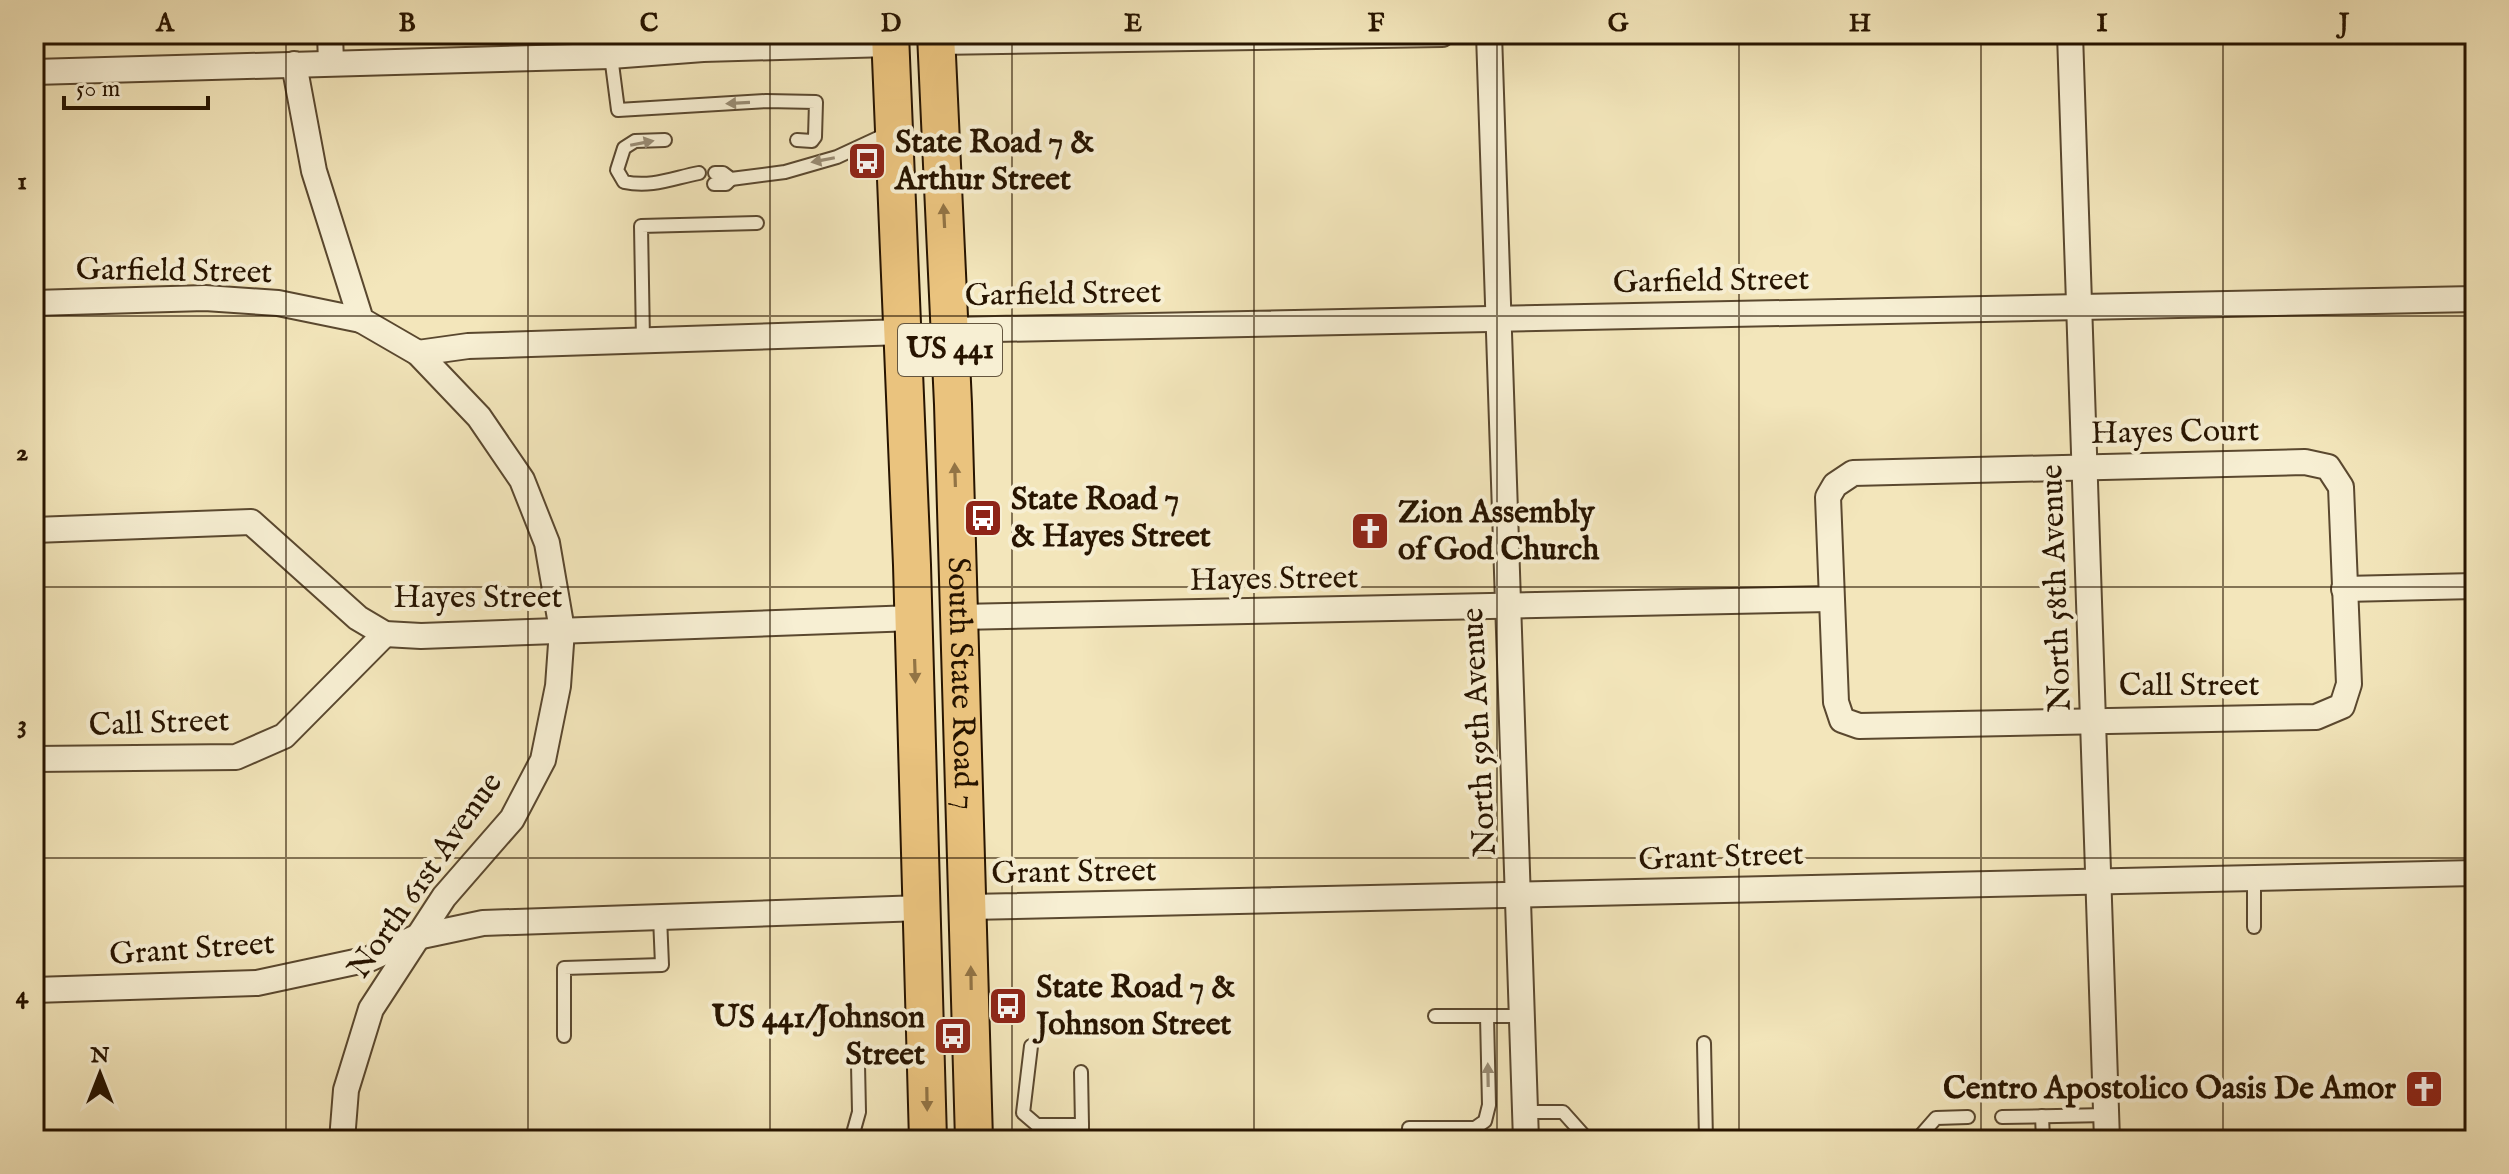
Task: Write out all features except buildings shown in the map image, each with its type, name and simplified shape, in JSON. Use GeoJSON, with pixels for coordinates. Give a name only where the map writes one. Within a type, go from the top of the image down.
{"type":"FeatureCollection","features":[{"type":"Feature","properties":{"kind":"main road","name":"South State Road 7"},"geometry":{"type":"LineString","coordinates":[[936,38],[961,665],[974,1140]]}},
{"type":"Feature","properties":{"kind":"main road","name":"South State Road 7"},"geometry":{"type":"LineString","coordinates":[[890,39],[914,618],[928,1140]]}},
{"type":"Feature","properties":{"kind":"main road"},"geometry":{"type":"LineString","coordinates":[[912,565],[931,603],[959,617]]}},
{"type":"Feature","properties":{"kind":"main road"},"geometry":{"type":"LineString","coordinates":[[914,618],[941,633],[961,665]]}},
{"type":"Feature","properties":{"kind":"street"},"geometry":{"type":"LineString","coordinates":[[330,34],[331,63]]}},
{"type":"Feature","properties":{"kind":"street"},"geometry":{"type":"LineString","coordinates":[[936,38],[1442,34]]}},
{"type":"Feature","properties":{"kind":"street","name":"North 59th Avenue"},"geometry":{"type":"LineString","coordinates":[[1489,34],[1526,1140]]}},
{"type":"Feature","properties":{"kind":"street","name":"North 58th Avenue"},"geometry":{"type":"LineString","coordinates":[[2070,34],[2107,1140]]}},
{"type":"Feature","properties":{"kind":"street"},"geometry":{"type":"LineString","coordinates":[[34,72],[611,56],[703,41],[890,39]]}},
{"type":"Feature","properties":{"kind":"street"},"geometry":{"type":"LineString","coordinates":[[294,64],[314,171],[361,320]]}},
{"type":"Feature","properties":{"kind":"street","name":"Garfield Street"},"geometry":{"type":"LineString","coordinates":[[34,303],[205,298],[278,303],[361,320]]}},
{"type":"Feature","properties":{"kind":"street","name":"Garfield Street"},"geometry":{"type":"LineString","coordinates":[[949,330],[2475,299]]}},
{"type":"Feature","properties":{"kind":"street","name":"North 61st Avenue"},"geometry":{"type":"LineString","coordinates":[[342,1140],[346,1090],[371,1009],[444,897],[512,819],[543,760],[558,686],[562,630],[547,543],[522,480],[479,417],[418,353],[361,320]]}},
{"type":"Feature","properties":{"kind":"street"},"geometry":{"type":"LineString","coordinates":[[418,353],[468,346],[904,332]]}},
{"type":"Feature","properties":{"kind":"street","name":"Hayes Court"},"geometry":{"type":"LineString","coordinates":[[1830,599],[1828,497],[1835,485],[1853,473],[2086,466],[2305,462],[2328,467],[2341,487],[2344,589]]}},
{"type":"Feature","properties":{"kind":"street","name":"Hayes Street"},"geometry":{"type":"LineString","coordinates":[[34,530],[251,522],[358,618],[385,634],[421,636],[914,618]]}},
{"type":"Feature","properties":{"kind":"street"},"geometry":{"type":"LineString","coordinates":[[2344,589],[2475,586]]}},
{"type":"Feature","properties":{"kind":"street","name":"Call Street"},"geometry":{"type":"LineString","coordinates":[[1830,599],[1836,702],[1842,720],[1859,726],[2316,717],[2342,706],[2349,684],[2344,589]]}},
{"type":"Feature","properties":{"kind":"street","name":"Hayes Street"},"geometry":{"type":"LineString","coordinates":[[959,617],[1830,599]]}},
{"type":"Feature","properties":{"kind":"street","name":"Call Street"},"geometry":{"type":"LineString","coordinates":[[34,759],[236,757],[284,736],[385,634]]}},
{"type":"Feature","properties":{"kind":"street","name":"Grant Street"},"geometry":{"type":"LineString","coordinates":[[969,907],[2099,879],[2475,873]]}},
{"type":"Feature","properties":{"kind":"street","name":"Grant Street"},"geometry":{"type":"LineString","coordinates":[[34,990],[257,983],[369,959],[417,937],[483,923],[922,908]]}},
{"type":"Feature","properties":{"kind":"lane"},"geometry":{"type":"LineString","coordinates":[[611,56],[618,110],[766,101],[816,102],[815,137],[812,141],[797,140]]}},
{"type":"Feature","properties":{"kind":"lane"},"geometry":{"type":"LineString","coordinates":[[714,179],[726,184],[731,179],[785,172],[837,157],[894,130]]}},
{"type":"Feature","properties":{"kind":"lane"},"geometry":{"type":"LineString","coordinates":[[665,140],[635,141],[624,148],[617,170],[624,182],[643,186],[699,179]]}},
{"type":"Feature","properties":{"kind":"lane"},"geometry":{"type":"LineString","coordinates":[[643,340],[641,226],[757,223]]}},
{"type":"Feature","properties":{"kind":"lane"},"geometry":{"type":"LineString","coordinates":[[2254,876],[2254,927]]}},
{"type":"Feature","properties":{"kind":"lane"},"geometry":{"type":"LineString","coordinates":[[564,1036],[564,968],[662,965],[660,917]]}},
{"type":"Feature","properties":{"kind":"lane"},"geometry":{"type":"LineString","coordinates":[[1435,1016],[1523,1016]]}},
{"type":"Feature","properties":{"kind":"lane"},"geometry":{"type":"LineString","coordinates":[[1409,1140],[1409,1128],[1475,1128],[1485,1121],[1489,1105],[1487,1016]]}},
{"type":"Feature","properties":{"kind":"lane"},"geometry":{"type":"LineString","coordinates":[[1704,1043],[1706,1140]]}},
{"type":"Feature","properties":{"kind":"lane"},"geometry":{"type":"LineString","coordinates":[[1031,1046],[1023,1113],[1037,1125],[1082,1125]]}},
{"type":"Feature","properties":{"kind":"lane"},"geometry":{"type":"LineString","coordinates":[[843,1140],[852,1137],[859,1112],[858,1064]]}},
{"type":"Feature","properties":{"kind":"lane"},"geometry":{"type":"LineString","coordinates":[[1081,1072],[1082,1140]]}},
{"type":"Feature","properties":{"kind":"lane"},"geometry":{"type":"LineString","coordinates":[[1525,1112],[1563,1112],[1588,1140]]}},
{"type":"Feature","properties":{"kind":"lane"},"geometry":{"type":"LineString","coordinates":[[2002,1117],[2107,1115]]}},
{"type":"Feature","properties":{"kind":"lane"},"geometry":{"type":"LineString","coordinates":[[2042,1116],[2043,1140]]}},
{"type":"Feature","properties":{"kind":"lane"},"geometry":{"type":"LineString","coordinates":[[1922,1140],[1922,1134],[1936,1118],[1968,1117]]}},
{"type":"Feature","properties":{"kind":"place","name":"State Road 7 & Arthur Street"},"geometry":{"type":"Point","coordinates":[867,161]}},
{"type":"Feature","properties":{"kind":"place","name":"State Road 7 & Hayes Street"},"geometry":{"type":"Point","coordinates":[983,518]}},
{"type":"Feature","properties":{"kind":"place","name":"Zion Assembly of God Church"},"geometry":{"type":"Point","coordinates":[1370,531]}},
{"type":"Feature","properties":{"kind":"place","name":"State Road 7 & Johnson Street"},"geometry":{"type":"Point","coordinates":[1008,1006]}},
{"type":"Feature","properties":{"kind":"place","name":"US 441/Johnson Street"},"geometry":{"type":"Point","coordinates":[953,1036]}},
{"type":"Feature","properties":{"kind":"place","name":"Centro Apostolico Oasis De Amor"},"geometry":{"type":"Point","coordinates":[2424,1089]}}]}
